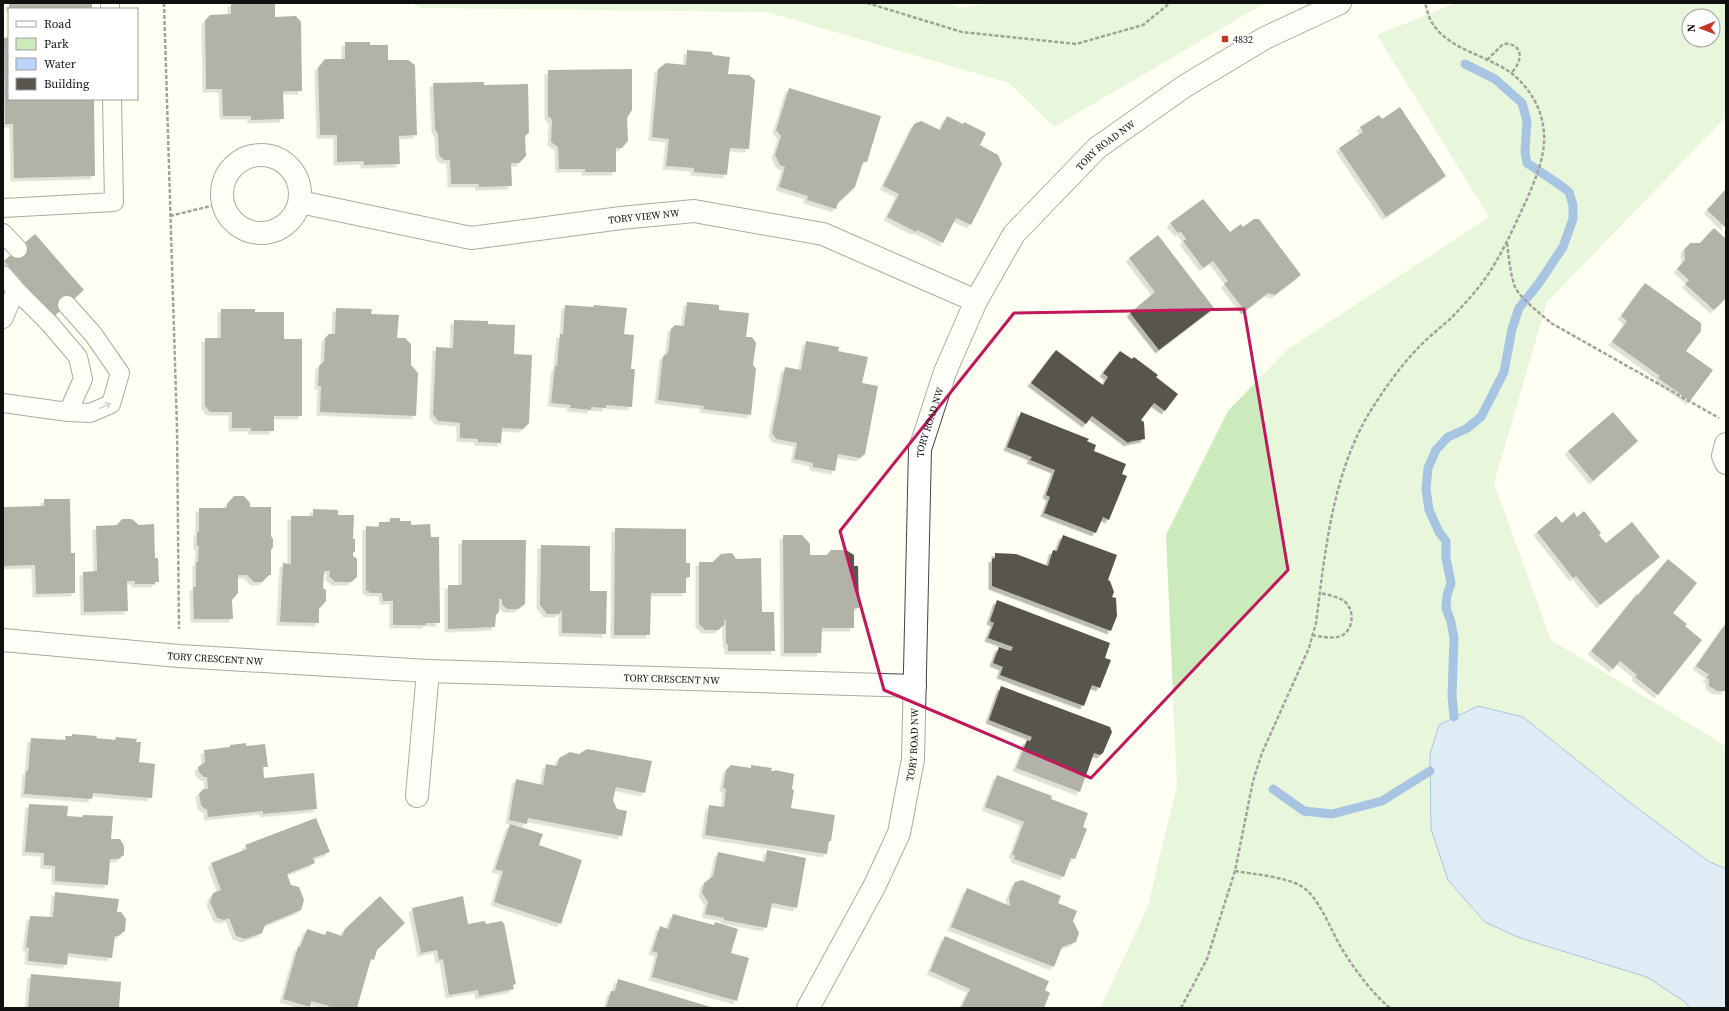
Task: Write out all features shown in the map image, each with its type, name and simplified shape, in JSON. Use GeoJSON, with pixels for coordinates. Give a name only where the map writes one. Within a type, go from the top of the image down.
{"type":"FeatureCollection","features":[{"type":"Feature","properties":{"kind":"street","name":"TORY ROAD NW"},"geometry":{"type":"LineString","coordinates":[[808,1008],[875,885],[899,833],[913,759],[920,450],[945,372],[976,301],[1014,234],[1097,148],[1185,86],[1264,38],[1340,3]]}},
{"type":"Feature","properties":{"kind":"street"},"geometry":{"type":"LineString","coordinates":[[256,155],[263,155],[282,161],[288,165],[296,175],[300,188],[300,202],[296,213],[287,223],[276,230],[262,233],[249,231],[237,224],[229,215],[223,203],[223,190],[226,179],[232,168],[243,159],[256,155]]}},
{"type":"Feature","properties":{"kind":"street","name":"TORY VIEW NW"},"geometry":{"type":"LineString","coordinates":[[300,202],[471,238],[620,218],[694,211],[823,234],[976,301]]}},
{"type":"Feature","properties":{"kind":"street"},"geometry":{"type":"LineString","coordinates":[[1726,444],[1723,456],[1726,463]]}},
{"type":"Feature","properties":{"kind":"street","name":"TORY CRESCENT NW"},"geometry":{"type":"LineString","coordinates":[[3,640],[180,656],[428,671],[915,686]]}},
{"type":"Feature","properties":{"kind":"street"},"geometry":{"type":"LineString","coordinates":[[417,796],[428,671]]}},
{"type":"Feature","properties":{"kind":"lane"},"geometry":{"type":"LineString","coordinates":[[3,208],[114,202],[112,100]]}},
{"type":"Feature","properties":{"kind":"lane"},"geometry":{"type":"LineString","coordinates":[[3,233],[18,249]]}},
{"type":"Feature","properties":{"kind":"lane"},"geometry":{"type":"LineString","coordinates":[[3,275],[50,324],[78,357],[83,379],[68,412]]}},
{"type":"Feature","properties":{"kind":"lane"},"geometry":{"type":"LineString","coordinates":[[3,319],[16,290]]}},
{"type":"Feature","properties":{"kind":"lane"},"geometry":{"type":"LineString","coordinates":[[3,403],[68,412],[90,412],[111,404],[120,373],[93,334],[67,305]]}},
{"type":"Feature","properties":{"kind":"path"},"geometry":{"type":"LineString","coordinates":[[164,3],[176,428],[180,656]]}},
{"type":"Feature","properties":{"kind":"path"},"geometry":{"type":"LineString","coordinates":[[867,3],[962,32],[1076,44],[1143,25],[1170,3]]}},
{"type":"Feature","properties":{"kind":"path"},"geometry":{"type":"LineString","coordinates":[[1181,1008],[1207,959],[1236,871],[1253,781],[1262,753],[1312,636],[1316,622],[1328,536],[1337,493],[1349,456],[1368,415],[1396,374],[1418,348],[1451,318],[1478,288],[1492,269],[1507,243],[1533,185],[1540,162],[1544,142],[1544,125],[1536,103],[1526,88],[1511,73],[1460,47],[1447,38],[1431,21],[1425,3]]}},
{"type":"Feature","properties":{"kind":"path"},"geometry":{"type":"LineString","coordinates":[[1488,60],[1503,44],[1511,44],[1518,50],[1520,58],[1518,66],[1511,73]]}},
{"type":"Feature","properties":{"kind":"path"},"geometry":{"type":"LineString","coordinates":[[170,216],[223,203]]}},
{"type":"Feature","properties":{"kind":"path"},"geometry":{"type":"LineString","coordinates":[[1507,243],[1511,271],[1516,289],[1551,323],[1719,419]]}},
{"type":"Feature","properties":{"kind":"path"},"geometry":{"type":"LineString","coordinates":[[1312,636],[1327,638],[1340,636],[1345,634],[1351,624],[1351,610],[1348,605],[1338,598],[1320,593]]}},
{"type":"Feature","properties":{"kind":"path"},"geometry":{"type":"LineString","coordinates":[[1236,871],[1284,880],[1301,886],[1313,897],[1339,944],[1362,977],[1390,1008]]}},
{"type":"Feature","properties":{"kind":"highlighted area"},"geometry":{"type":"Polygon","coordinates":[[[1244,309],[1288,570],[1091,778],[884,690],[840,531],[1014,313],[1244,309]]]}},
{"type":"Feature","properties":{"kind":"green space"},"geometry":{"type":"Polygon","coordinates":[[[411,3],[948,3],[960,8],[989,3],[1265,3],[1054,127],[1009,83],[767,12],[421,8],[411,3]]]}},
{"type":"Feature","properties":{"kind":"green space"},"geometry":{"type":"Polygon","coordinates":[[[1456,3],[1726,3],[1726,117],[1547,302],[1494,483],[1551,640],[1726,746],[1726,1008],[1100,1008],[1147,909],[1177,786],[1166,535],[1228,411],[1288,349],[1489,217],[1377,35],[1456,3]]]}},
{"type":"Feature","properties":{"kind":"water"},"geometry":{"type":"Polygon","coordinates":[[[1478,706],[1523,717],[1628,801],[1708,861],[1726,869],[1726,1008],[1690,1008],[1685,1002],[1647,977],[1520,938],[1485,922],[1448,880],[1431,829],[1430,754],[1439,725],[1478,706]]]}},
{"type":"Feature","properties":{"kind":"building"},"geometry":{"type":"Polygon","coordinates":[[[9,3],[92,3],[92,8],[9,8],[9,3]]]}},
{"type":"Feature","properties":{"kind":"building"},"geometry":{"type":"Polygon","coordinates":[[[231,3],[275,3],[275,17],[296,16],[301,22],[302,91],[283,91],[284,119],[251,120],[251,116],[223,116],[222,89],[206,89],[205,21],[210,15],[231,14],[231,3]]]}},
{"type":"Feature","properties":{"kind":"building"},"geometry":{"type":"Polygon","coordinates":[[[8,37],[8,100],[94,100],[95,176],[14,178],[13,124],[5,124],[4,38],[8,37]]]}},
{"type":"Feature","properties":{"kind":"building"},"geometry":{"type":"Polygon","coordinates":[[[345,42],[370,42],[370,45],[388,45],[388,60],[408,60],[415,65],[417,135],[399,136],[400,164],[364,165],[364,161],[337,162],[337,135],[320,135],[318,68],[325,59],[345,59],[345,42]]]}},
{"type":"Feature","properties":{"kind":"building"},"geometry":{"type":"Polygon","coordinates":[[[687,50],[712,52],[713,55],[730,57],[728,74],[749,75],[755,80],[749,149],[730,148],[727,175],[694,172],[694,168],[666,166],[669,139],[652,137],[658,69],[666,63],[686,65],[687,50]]]}},
{"type":"Feature","properties":{"kind":"building"},"geometry":{"type":"Polygon","coordinates":[[[632,69],[632,110],[627,118],[628,141],[622,148],[616,148],[616,172],[585,172],[585,169],[559,169],[558,147],[551,142],[552,120],[548,116],[548,70],[632,69]]]}},
{"type":"Feature","properties":{"kind":"building"},"geometry":{"type":"Polygon","coordinates":[[[484,82],[484,85],[528,84],[529,133],[525,136],[526,156],[519,163],[511,163],[512,186],[479,187],[479,184],[451,184],[450,160],[444,160],[439,155],[438,134],[435,129],[433,83],[484,82]]]}},
{"type":"Feature","properties":{"kind":"building"},"geometry":{"type":"Polygon","coordinates":[[[789,88],[881,116],[867,162],[863,162],[855,187],[838,203],[836,209],[807,200],[808,196],[779,187],[785,167],[780,165],[775,155],[781,136],[776,130],[789,88]]]}},
{"type":"Feature","properties":{"kind":"building"},"geometry":{"type":"Polygon","coordinates":[[[1400,107],[1446,176],[1386,217],[1339,148],[1363,132],[1360,127],[1379,115],[1382,119],[1400,107]]]}},
{"type":"Feature","properties":{"kind":"building"},"geometry":{"type":"Polygon","coordinates":[[[947,116],[963,124],[964,122],[986,133],[980,145],[998,155],[1002,164],[971,225],[956,218],[943,243],[917,230],[916,232],[887,217],[899,194],[883,186],[914,124],[921,121],[940,130],[947,116]]]}},
{"type":"Feature","properties":{"kind":"building"},"geometry":{"type":"Polygon","coordinates":[[[1725,190],[1726,191],[1726,228],[1707,210],[1725,190]]]}},
{"type":"Feature","properties":{"kind":"building"},"geometry":{"type":"Polygon","coordinates":[[[1203,199],[1230,232],[1241,224],[1243,227],[1254,219],[1259,219],[1301,275],[1275,295],[1268,293],[1245,311],[1224,284],[1228,281],[1213,261],[1203,268],[1183,241],[1186,239],[1181,232],[1178,233],[1170,223],[1203,199]]]}},
{"type":"Feature","properties":{"kind":"building"},"geometry":{"type":"Polygon","coordinates":[[[1714,228],[1726,239],[1726,298],[1714,310],[1685,284],[1689,280],[1677,269],[1685,260],[1684,250],[1690,243],[1700,243],[1714,228]]]}},
{"type":"Feature","properties":{"kind":"building"},"geometry":{"type":"Polygon","coordinates":[[[35,234],[84,290],[53,317],[4,261],[35,234]]]}},
{"type":"Feature","properties":{"kind":"building"},"geometry":{"type":"Polygon","coordinates":[[[1158,235],[1214,308],[1159,350],[1130,313],[1155,292],[1129,258],[1158,235]]]}},
{"type":"Feature","properties":{"kind":"building"},"geometry":{"type":"Polygon","coordinates":[[[1645,283],[1701,323],[1701,331],[1686,351],[1713,370],[1690,401],[1658,378],[1660,376],[1612,342],[1627,321],[1621,316],[1645,283]]]}},
{"type":"Feature","properties":{"kind":"building"},"geometry":{"type":"Polygon","coordinates":[[[687,302],[719,305],[719,310],[749,313],[746,337],[752,337],[756,343],[753,365],[756,369],[751,415],[703,409],[704,406],[658,400],[663,356],[668,353],[671,329],[675,325],[684,326],[687,302]]]}},
{"type":"Feature","properties":{"kind":"building"},"geometry":{"type":"Polygon","coordinates":[[[565,305],[593,307],[594,305],[627,308],[624,334],[634,335],[631,369],[635,369],[632,407],[606,405],[606,408],[591,407],[591,410],[570,408],[571,405],[551,403],[560,334],[563,334],[565,305]]]}},
{"type":"Feature","properties":{"kind":"building"},"geometry":{"type":"Polygon","coordinates":[[[336,308],[372,309],[371,314],[399,315],[397,338],[405,338],[411,344],[411,365],[418,373],[416,416],[320,412],[321,386],[318,386],[319,366],[324,361],[325,338],[329,334],[335,334],[336,308]]]}},
{"type":"Feature","properties":{"kind":"building"},"geometry":{"type":"Polygon","coordinates":[[[221,309],[255,309],[255,312],[284,312],[284,339],[302,339],[302,416],[274,416],[274,431],[251,431],[251,428],[232,428],[232,412],[210,412],[205,406],[205,338],[221,338],[221,309]]]}},
{"type":"Feature","properties":{"kind":"building"},"geometry":{"type":"Polygon","coordinates":[[[454,320],[488,321],[488,324],[515,325],[514,354],[532,355],[529,423],[523,429],[502,428],[501,443],[478,442],[478,439],[460,438],[460,423],[438,421],[433,414],[436,347],[453,348],[454,320]]]}},
{"type":"Feature","properties":{"kind":"building"},"geometry":{"type":"Polygon","coordinates":[[[806,341],[839,347],[838,351],[868,357],[862,383],[878,386],[865,454],[860,458],[838,454],[835,471],[813,467],[813,463],[794,459],[797,443],[776,439],[772,433],[785,367],[801,370],[806,341]]]}},
{"type":"Feature","properties":{"kind":"building"},"geometry":{"type":"Polygon","coordinates":[[[1056,350],[1103,385],[1108,377],[1103,373],[1120,351],[1132,359],[1134,357],[1158,375],[1156,377],[1178,394],[1165,411],[1154,403],[1141,420],[1144,422],[1145,439],[1128,443],[1092,416],[1086,424],[1031,383],[1056,350]]]}},
{"type":"Feature","properties":{"kind":"building"},"geometry":{"type":"Polygon","coordinates":[[[1021,412],[1089,439],[1087,441],[1096,445],[1094,451],[1126,464],[1122,474],[1127,476],[1109,520],[1103,517],[1096,533],[1044,513],[1050,497],[1046,495],[1055,470],[1030,460],[1032,457],[1007,447],[1021,412]]]}},
{"type":"Feature","properties":{"kind":"building"},"geometry":{"type":"Polygon","coordinates":[[[1613,412],[1638,441],[1593,481],[1568,451],[1613,412]]]}},
{"type":"Feature","properties":{"kind":"building"},"geometry":{"type":"Polygon","coordinates":[[[234,496],[244,496],[250,503],[250,507],[271,507],[271,536],[273,539],[273,547],[271,550],[271,575],[269,575],[262,582],[254,582],[247,575],[238,575],[238,593],[232,600],[233,619],[194,619],[193,587],[196,587],[196,562],[198,562],[199,546],[197,546],[197,532],[199,532],[199,508],[227,508],[227,504],[234,496]]]}},
{"type":"Feature","properties":{"kind":"building"},"geometry":{"type":"Polygon","coordinates":[[[44,499],[70,499],[71,553],[75,553],[75,593],[36,594],[35,565],[3,566],[3,507],[44,506],[44,499]]]}},
{"type":"Feature","properties":{"kind":"building"},"geometry":{"type":"Polygon","coordinates":[[[313,509],[338,510],[338,515],[354,515],[353,539],[355,539],[355,552],[353,552],[353,556],[357,559],[357,577],[351,582],[335,582],[329,576],[330,571],[324,571],[323,588],[326,590],[326,601],[319,609],[319,623],[280,622],[283,563],[291,564],[291,516],[313,516],[313,509]]]}},
{"type":"Feature","properties":{"kind":"building"},"geometry":{"type":"Polygon","coordinates":[[[1584,511],[1601,533],[1599,535],[1606,543],[1632,522],[1660,557],[1600,605],[1576,576],[1573,578],[1537,532],[1556,516],[1562,523],[1574,512],[1577,517],[1584,511]]]}},
{"type":"Feature","properties":{"kind":"building"},"geometry":{"type":"Polygon","coordinates":[[[390,518],[400,518],[400,521],[411,521],[411,525],[430,524],[431,537],[439,537],[440,623],[426,623],[426,625],[393,625],[393,601],[383,601],[382,593],[369,593],[369,591],[366,591],[366,526],[379,527],[379,522],[390,522],[390,518]]]}},
{"type":"Feature","properties":{"kind":"building"},"geometry":{"type":"Polygon","coordinates":[[[122,519],[132,519],[139,525],[154,524],[155,558],[158,558],[159,582],[155,582],[155,584],[135,584],[135,581],[127,581],[128,611],[84,612],[83,572],[97,571],[96,526],[117,525],[122,519]]]}},
{"type":"Feature","properties":{"kind":"building"},"geometry":{"type":"Polygon","coordinates":[[[615,528],[686,529],[686,563],[690,563],[690,577],[686,578],[686,593],[651,593],[650,635],[614,635],[615,528]]]}},
{"type":"Feature","properties":{"kind":"building"},"geometry":{"type":"Polygon","coordinates":[[[783,535],[802,535],[810,544],[810,555],[827,555],[831,550],[846,550],[854,555],[854,566],[858,566],[859,608],[854,609],[854,628],[822,628],[821,653],[784,653],[783,535]]]}},
{"type":"Feature","properties":{"kind":"building"},"geometry":{"type":"Polygon","coordinates":[[[1063,535],[1117,555],[1108,580],[1110,581],[1114,592],[1112,597],[1116,598],[1117,616],[1111,631],[992,586],[992,559],[995,558],[995,553],[1016,554],[1048,566],[1053,550],[1057,551],[1063,535]]]}},
{"type":"Feature","properties":{"kind":"building"},"geometry":{"type":"Polygon","coordinates":[[[462,540],[526,540],[525,604],[518,609],[507,609],[502,604],[502,599],[499,599],[499,612],[496,615],[495,627],[448,629],[448,585],[462,585],[462,540]]]}},
{"type":"Feature","properties":{"kind":"building"},"geometry":{"type":"Polygon","coordinates":[[[541,545],[590,546],[590,591],[607,591],[606,634],[562,633],[562,610],[559,614],[547,614],[540,605],[541,545]]]}},
{"type":"Feature","properties":{"kind":"building"},"geometry":{"type":"Polygon","coordinates":[[[732,553],[736,559],[761,558],[762,612],[774,612],[775,651],[728,651],[728,645],[726,644],[726,620],[724,620],[725,624],[718,630],[705,630],[699,624],[699,562],[713,562],[721,554],[732,553]]]}},
{"type":"Feature","properties":{"kind":"building"},"geometry":{"type":"Polygon","coordinates":[[[1668,559],[1697,583],[1673,613],[1687,624],[1685,626],[1702,640],[1658,695],[1635,677],[1637,675],[1620,661],[1613,669],[1591,651],[1637,594],[1638,595],[1668,559]]]}},
{"type":"Feature","properties":{"kind":"building"},"geometry":{"type":"Polygon","coordinates":[[[997,600],[1110,643],[1105,658],[1111,660],[1100,688],[1092,685],[1084,706],[1000,675],[1003,667],[993,663],[999,647],[1011,651],[1013,647],[988,638],[994,623],[990,621],[997,600]]]}},
{"type":"Feature","properties":{"kind":"building"},"geometry":{"type":"Polygon","coordinates":[[[1726,623],[1726,689],[1725,691],[1717,691],[1709,686],[1709,679],[1706,678],[1709,675],[1696,666],[1726,623]]]}},
{"type":"Feature","properties":{"kind":"building"},"geometry":{"type":"Polygon","coordinates":[[[1001,686],[1110,727],[1112,732],[1103,753],[1100,755],[1094,753],[1080,792],[1016,768],[1027,740],[1030,741],[1032,737],[989,720],[1001,686]]]}},
{"type":"Feature","properties":{"kind":"building"},"geometry":{"type":"Polygon","coordinates":[[[72,734],[97,736],[96,738],[115,740],[116,737],[137,739],[136,742],[141,742],[139,762],[155,764],[152,798],[93,793],[92,799],[24,794],[31,738],[66,740],[65,736],[72,736],[72,734]]]}},
{"type":"Feature","properties":{"kind":"building"},"geometry":{"type":"Polygon","coordinates":[[[246,743],[246,746],[265,744],[268,767],[263,767],[264,778],[314,773],[317,809],[263,814],[263,811],[208,817],[207,809],[201,805],[199,794],[203,789],[208,789],[207,777],[204,777],[199,772],[198,767],[205,762],[204,750],[230,747],[230,745],[246,743]]]}},
{"type":"Feature","properties":{"kind":"building"},"geometry":{"type":"Polygon","coordinates":[[[587,749],[652,761],[645,793],[616,787],[613,800],[617,809],[627,811],[622,836],[528,818],[527,824],[509,820],[516,779],[543,785],[546,764],[557,766],[559,758],[570,752],[579,754],[587,749]]]}},
{"type":"Feature","properties":{"kind":"building"},"geometry":{"type":"Polygon","coordinates":[[[731,765],[751,768],[751,765],[772,768],[771,771],[775,770],[794,774],[792,789],[794,790],[791,808],[835,815],[831,841],[829,841],[827,854],[705,835],[709,805],[724,807],[726,789],[723,788],[726,770],[731,765]]]}},
{"type":"Feature","properties":{"kind":"building"},"geometry":{"type":"Polygon","coordinates":[[[997,775],[1052,796],[1051,799],[1088,813],[1083,827],[1087,829],[1075,859],[1071,858],[1064,877],[1014,859],[1015,856],[1012,854],[1024,822],[985,807],[997,775]]]}},
{"type":"Feature","properties":{"kind":"building"},"geometry":{"type":"Polygon","coordinates":[[[29,804],[68,806],[67,816],[113,816],[111,839],[120,839],[124,846],[124,855],[118,859],[110,859],[108,885],[55,881],[55,866],[44,865],[44,853],[25,852],[29,804]]]}},
{"type":"Feature","properties":{"kind":"building"},"geometry":{"type":"Polygon","coordinates":[[[316,818],[330,852],[313,858],[315,863],[287,874],[291,885],[299,887],[304,900],[301,910],[265,925],[262,933],[245,939],[236,936],[229,918],[224,920],[217,918],[210,902],[213,893],[221,890],[211,863],[247,849],[245,845],[316,818]]]}},
{"type":"Feature","properties":{"kind":"building"},"geometry":{"type":"Polygon","coordinates":[[[510,824],[543,834],[539,845],[582,860],[561,924],[494,902],[503,871],[495,869],[510,824]]]}},
{"type":"Feature","properties":{"kind":"building"},"geometry":{"type":"Polygon","coordinates":[[[767,850],[806,858],[797,908],[772,903],[767,928],[724,920],[724,918],[705,914],[708,902],[702,893],[704,883],[713,876],[718,852],[765,862],[767,850]]]}},
{"type":"Feature","properties":{"kind":"building"},"geometry":{"type":"Polygon","coordinates":[[[1022,880],[1061,896],[1058,903],[1077,911],[1073,921],[1079,933],[1076,942],[1062,947],[1054,967],[951,927],[967,888],[1010,906],[1009,897],[1015,882],[1022,880]]]}},
{"type":"Feature","properties":{"kind":"building"},"geometry":{"type":"Polygon","coordinates":[[[55,892],[119,899],[117,912],[121,912],[126,919],[125,931],[118,936],[115,936],[112,958],[68,953],[67,965],[28,961],[29,948],[26,947],[30,916],[53,917],[55,892]]]}},
{"type":"Feature","properties":{"kind":"building"},"geometry":{"type":"Polygon","coordinates":[[[380,896],[405,923],[377,950],[374,960],[371,959],[357,1008],[328,1008],[329,1006],[311,1001],[310,1007],[283,999],[298,947],[300,947],[307,929],[325,935],[327,931],[342,936],[345,929],[380,896]]]}},
{"type":"Feature","properties":{"kind":"building"},"geometry":{"type":"Polygon","coordinates":[[[463,896],[468,924],[485,921],[486,924],[502,921],[504,923],[516,984],[513,985],[514,989],[479,996],[478,990],[449,995],[443,959],[439,960],[437,950],[421,953],[412,908],[463,896]]]}},
{"type":"Feature","properties":{"kind":"building"},"geometry":{"type":"Polygon","coordinates":[[[673,914],[714,925],[715,922],[738,929],[731,953],[749,958],[737,1001],[652,977],[658,953],[652,951],[660,926],[668,929],[673,914]]]}},
{"type":"Feature","properties":{"kind":"building"},"geometry":{"type":"Polygon","coordinates":[[[945,936],[1049,981],[1045,990],[1050,993],[1044,1008],[961,1008],[970,989],[930,971],[945,936]]]}},
{"type":"Feature","properties":{"kind":"building"},"geometry":{"type":"Polygon","coordinates":[[[31,974],[121,982],[119,1008],[28,1008],[31,974]]]}},
{"type":"Feature","properties":{"kind":"building"},"geometry":{"type":"Polygon","coordinates":[[[618,979],[714,1008],[606,1008],[611,991],[615,991],[618,979]]]}},
{"type":"Feature","properties":{"kind":"waterway"},"geometry":{"type":"LineString","coordinates":[[1454,717],[1452,696],[1454,638],[1451,622],[1446,608],[1447,595],[1451,583],[1446,558],[1446,541],[1439,532],[1429,510],[1426,489],[1428,468],[1436,450],[1448,437],[1466,429],[1481,417],[1504,372],[1512,329],[1519,308],[1539,283],[1563,247],[1573,219],[1573,205],[1569,192],[1527,163],[1525,152],[1527,121],[1522,103],[1495,79],[1465,64]]}},
{"type":"Feature","properties":{"kind":"waterway"},"geometry":{"type":"LineString","coordinates":[[1273,789],[1304,811],[1332,814],[1382,801],[1430,771]]}},
{"type":"Feature","properties":{"kind":"place","name":"4832"},"geometry":{"type":"Point","coordinates":[1225,39]}}]}
